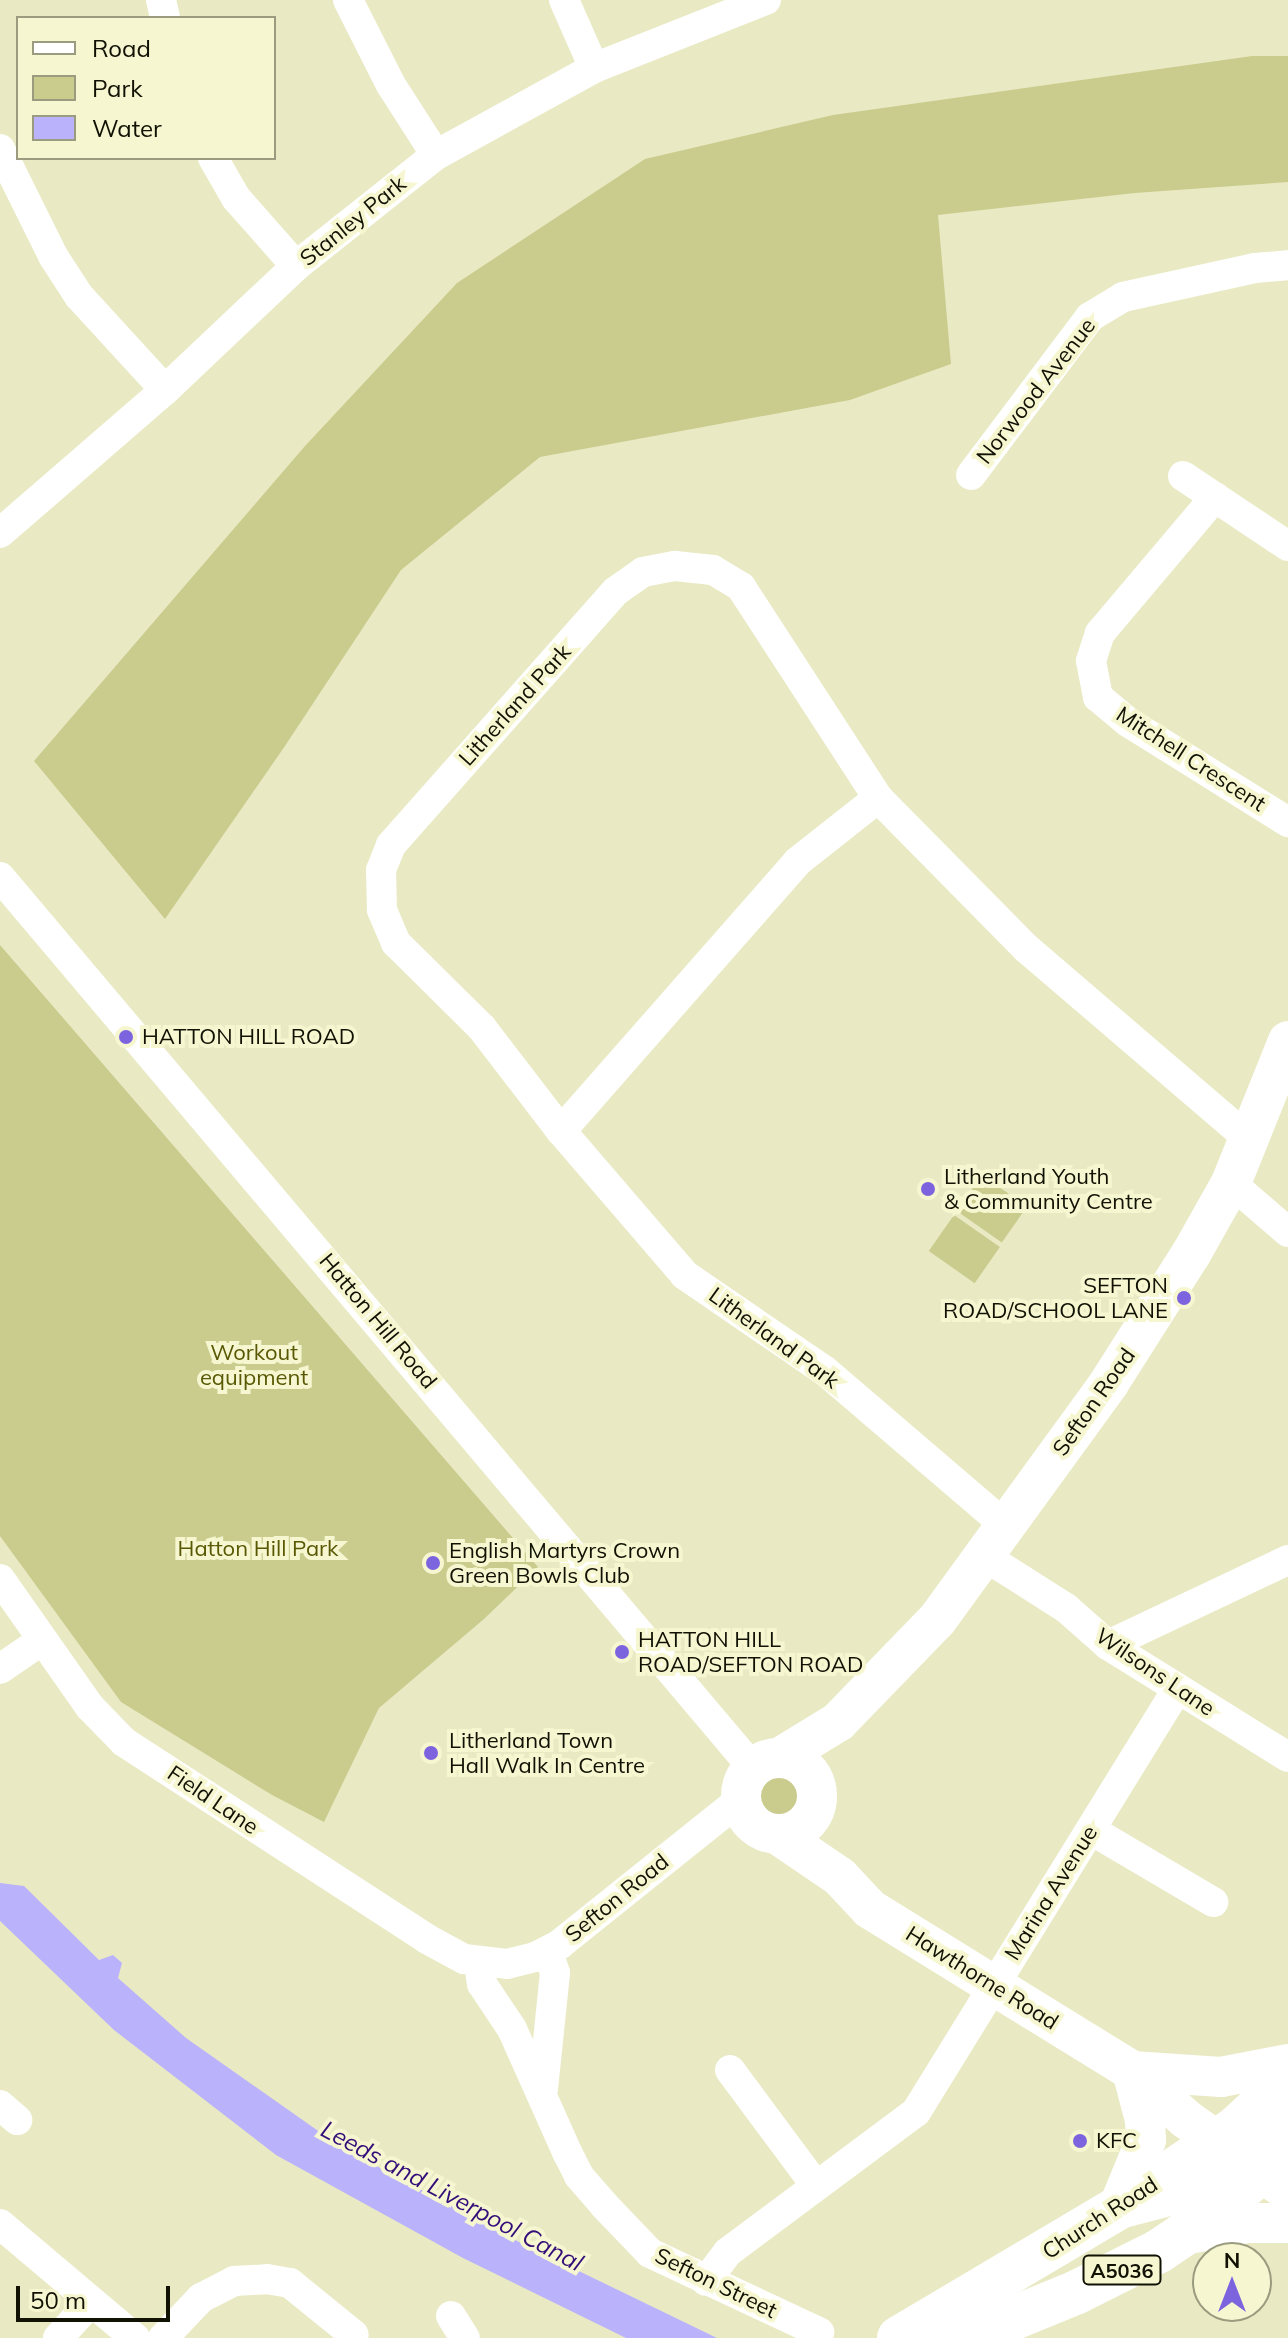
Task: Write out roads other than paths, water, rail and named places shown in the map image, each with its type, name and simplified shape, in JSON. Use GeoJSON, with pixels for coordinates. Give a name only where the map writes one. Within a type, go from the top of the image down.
{"type":"FeatureCollection","features":[{"type":"Feature","properties":{"kind":"highway","name":"Church Road"},"geometry":{"type":"LineString","coordinates":[[965,2338],[1077,2292],[1159,2251],[1183,2235],[1266,2149],[1288,2080]]}},
{"type":"Feature","properties":{"kind":"highway","name":"Church Road"},"geometry":{"type":"LineString","coordinates":[[900,2337],[1021,2269],[1118,2208],[1266,2149]]}},
{"type":"Feature","properties":{"kind":"main road","name":"Sefton Road"},"geometry":{"type":"LineString","coordinates":[[838,1722],[937,1620],[1109,1383],[1191,1254],[1231,1183],[1251,1141],[1288,1041]]}},
{"type":"Feature","properties":{"kind":"main road"},"geometry":{"type":"LineString","coordinates":[[838,1722],[813,1797],[797,1830],[777,1834],[766,1832],[748,1819],[758,1775],[838,1722]]}},
{"type":"Feature","properties":{"kind":"main road"},"geometry":{"type":"LineString","coordinates":[[758,1775],[799,1763],[813,1797]]}},
{"type":"Feature","properties":{"kind":"main road","name":"Hawthorne Road"},"geometry":{"type":"LineString","coordinates":[[813,1797],[840,1877]]}},
{"type":"Feature","properties":{"kind":"main road","name":"Hawthorne Road"},"geometry":{"type":"LineString","coordinates":[[777,1834],[840,1877],[870,1909],[1132,2071],[1266,2149]]}},
{"type":"Feature","properties":{"kind":"main road"},"geometry":{"type":"LineString","coordinates":[[1118,2208],[1144,2152],[1146,2140],[1145,2120],[1132,2071],[1221,2077],[1288,2064]]}},
{"type":"Feature","properties":{"kind":"main road"},"geometry":{"type":"LineString","coordinates":[[1183,2235],[1247,2223],[1288,2223]]}},
{"type":"Feature","properties":{"kind":"street"},"geometry":{"type":"LineString","coordinates":[[348,0],[391,85],[436,155]]}},
{"type":"Feature","properties":{"kind":"street"},"geometry":{"type":"LineString","coordinates":[[564,0],[594,68]]}},
{"type":"Feature","properties":{"kind":"street","name":"Stanley Park"},"geometry":{"type":"LineString","coordinates":[[0,533],[165,390],[296,266],[436,155],[594,68],[758,1]]}},
{"type":"Feature","properties":{"kind":"street"},"geometry":{"type":"LineString","coordinates":[[0,149],[36,224],[79,296],[165,390]]}},
{"type":"Feature","properties":{"kind":"street"},"geometry":{"type":"LineString","coordinates":[[214,160],[236,198],[296,266]]}},
{"type":"Feature","properties":{"kind":"street","name":"Norwood Avenue"},"geometry":{"type":"LineString","coordinates":[[971,475],[1090,317],[1123,297],[1255,268],[1288,265]]}},
{"type":"Feature","properties":{"kind":"street"},"geometry":{"type":"LineString","coordinates":[[1183,476],[1288,546]]}},
{"type":"Feature","properties":{"kind":"street","name":"Mitchell Crescent"},"geometry":{"type":"LineString","coordinates":[[1215,497],[1100,633],[1091,661],[1098,697],[1128,722],[1288,822]]}},
{"type":"Feature","properties":{"kind":"street","name":"Litherland Park"},"geometry":{"type":"LineString","coordinates":[[995,1541],[825,1371],[685,1275],[561,1131],[482,1028],[396,943],[382,910],[381,870],[391,845],[616,591],[643,572],[675,566],[713,570],[741,587],[878,798],[1026,948],[1251,1141]]}},
{"type":"Feature","properties":{"kind":"street"},"geometry":{"type":"LineString","coordinates":[[561,1131],[797,862],[878,798]]}},
{"type":"Feature","properties":{"kind":"street","name":"Hatton Hill Road"},"geometry":{"type":"LineString","coordinates":[[0,877],[758,1775]]}},
{"type":"Feature","properties":{"kind":"street"},"geometry":{"type":"LineString","coordinates":[[1231,1183],[1288,1232]]}},
{"type":"Feature","properties":{"kind":"street","name":"Wilsons Lane"},"geometry":{"type":"LineString","coordinates":[[995,1541],[1108,1645],[1288,1757]]}},
{"type":"Feature","properties":{"kind":"street"},"geometry":{"type":"LineString","coordinates":[[1108,1645],[1288,1560]]}},
{"type":"Feature","properties":{"kind":"street","name":"Field Lane"},"geometry":{"type":"LineString","coordinates":[[0,1579],[90,1707],[124,1742],[427,1939],[479,1963]]}},
{"type":"Feature","properties":{"kind":"street"},"geometry":{"type":"LineString","coordinates":[[0,1669],[42,1640]]}},
{"type":"Feature","properties":{"kind":"street","name":"Marina Avenue"},"geometry":{"type":"LineString","coordinates":[[706,2281],[728,2252],[916,2112],[1178,1688]]}},
{"type":"Feature","properties":{"kind":"street","name":"Sefton Road"},"geometry":{"type":"LineString","coordinates":[[479,1963],[507,1964],[548,1951],[758,1775]]}},
{"type":"Feature","properties":{"kind":"street"},"geometry":{"type":"LineString","coordinates":[[1091,1830],[1213,1902]]}},
{"type":"Feature","properties":{"kind":"street","name":"Sefton Street"},"geometry":{"type":"LineString","coordinates":[[545,2103],[544,2061],[555,1973],[548,1951]]}},
{"type":"Feature","properties":{"kind":"street","name":"Sefton Street"},"geometry":{"type":"LineString","coordinates":[[479,1963],[482,1984],[512,2029],[579,2176],[604,2205],[650,2253],[819,2332]]}},
{"type":"Feature","properties":{"kind":"street"},"geometry":{"type":"LineString","coordinates":[[730,2070],[816,2186]]}},
{"type":"Feature","properties":{"kind":"street"},"geometry":{"type":"LineString","coordinates":[[3,2227],[135,2338]]}},
{"type":"Feature","properties":{"kind":"street"},"geometry":{"type":"LineString","coordinates":[[163,2338],[201,2298],[234,2281],[267,2279],[290,2283],[354,2335]]}},
{"type":"Feature","properties":{"kind":"street"},"geometry":{"type":"LineString","coordinates":[[58,2338],[91,2302]]}},
{"type":"Feature","properties":{"kind":"water"},"geometry":{"type":"Polygon","coordinates":[[[0,1883],[24,1886],[99,1960],[113,1955],[122,1963],[118,1978],[186,2038],[341,2147],[519,2242],[717,2338],[626,2338],[463,2258],[276,2155],[114,2030],[0,1921],[0,1883]]]}},
{"type":"Feature","properties":{"kind":"place","name":"HATTON HILL ROAD"},"geometry":{"type":"Point","coordinates":[126,1037]}},
{"type":"Feature","properties":{"kind":"place","name":"Litherland Youth & Community Centre"},"geometry":{"type":"Point","coordinates":[928,1189]}},
{"type":"Feature","properties":{"kind":"place","name":"SEFTON ROAD/SCHOOL LANE"},"geometry":{"type":"Point","coordinates":[1184,1298]}},
{"type":"Feature","properties":{"kind":"place","name":"English Martyrs Crown Green Bowls Club"},"geometry":{"type":"Point","coordinates":[433,1563]}},
{"type":"Feature","properties":{"kind":"place","name":"HATTON HILL ROAD/SEFTON ROAD"},"geometry":{"type":"Point","coordinates":[622,1652]}},
{"type":"Feature","properties":{"kind":"place","name":"Litherland Town Hall Walk In Centre"},"geometry":{"type":"Point","coordinates":[431,1753]}},
{"type":"Feature","properties":{"kind":"place","name":"KFC"},"geometry":{"type":"Point","coordinates":[1080,2141]}},
{"type":"Feature","properties":{"kind":"park label","name":"Workout equipment"},"geometry":{"type":"Point","coordinates":[254,1364]}},
{"type":"Feature","properties":{"kind":"park label","name":"Hatton Hill Park"},"geometry":{"type":"Point","coordinates":[258,1549]}},
{"type":"Feature","properties":{"kind":"water label","name":"Leeds and Liverpool Canal"},"geometry":{"type":"Point","coordinates":[452,2196]}}]}
